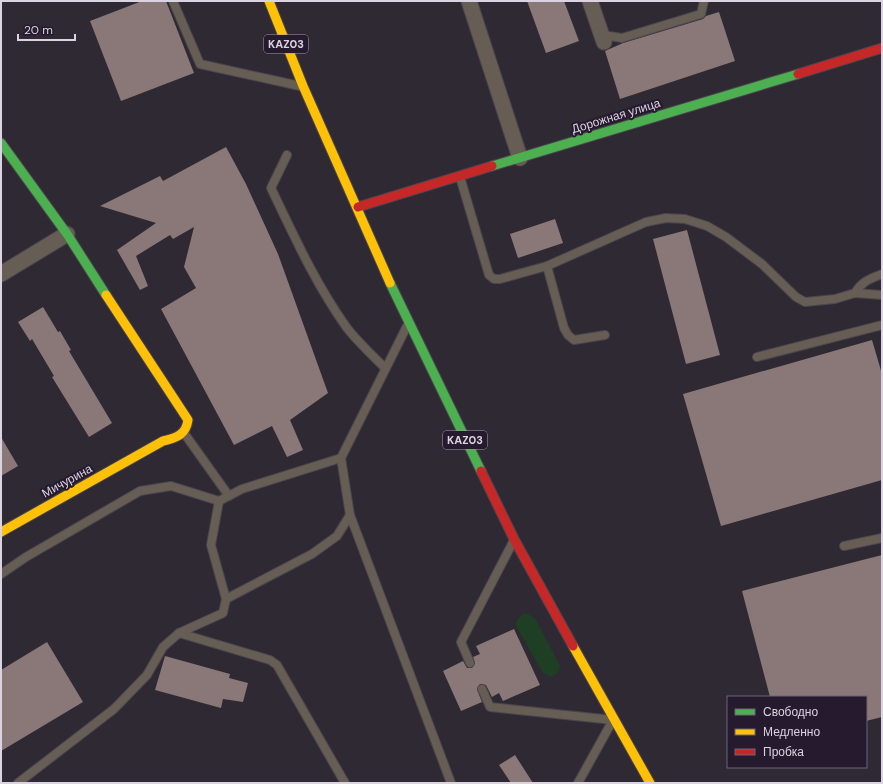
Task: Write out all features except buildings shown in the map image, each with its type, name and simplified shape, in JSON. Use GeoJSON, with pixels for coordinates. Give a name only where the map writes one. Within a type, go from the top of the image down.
{"type":"FeatureCollection","features":[{"type":"Feature","properties":{"kind":"main road","name":"KАZ03"},"geometry":{"type":"LineString","coordinates":[[269,1],[303,86],[358,207],[408,323],[514,539],[613,720],[650,783]]}},
{"type":"Feature","properties":{"kind":"main road","name":"Дорожная улица"},"geometry":{"type":"LineString","coordinates":[[358,207],[882,48]]}},
{"type":"Feature","properties":{"kind":"main road"},"geometry":{"type":"LineString","coordinates":[[1,143],[67,234],[185,412],[188,420],[188,427],[184,433]]}},
{"type":"Feature","properties":{"kind":"main road","name":"Мичурина"},"geometry":{"type":"LineString","coordinates":[[1,532],[163,441],[176,438],[184,433]]}},
{"type":"Feature","properties":{"kind":"street"},"geometry":{"type":"LineString","coordinates":[[469,1],[520,158]]}},
{"type":"Feature","properties":{"kind":"street"},"geometry":{"type":"LineString","coordinates":[[590,1],[603,38]]}},
{"type":"Feature","properties":{"kind":"street"},"geometry":{"type":"LineString","coordinates":[[1,274],[67,234]]}},
{"type":"Feature","properties":{"kind":"lane"},"geometry":{"type":"LineString","coordinates":[[173,1],[200,64],[303,86]]}},
{"type":"Feature","properties":{"kind":"lane"},"geometry":{"type":"LineString","coordinates":[[603,38],[622,38],[700,14],[704,1]]}},
{"type":"Feature","properties":{"kind":"lane"},"geometry":{"type":"LineString","coordinates":[[287,155],[271,188],[314,276],[348,329],[385,368]]}},
{"type":"Feature","properties":{"kind":"lane"},"geometry":{"type":"LineString","coordinates":[[460,176],[488,275],[494,279],[500,279],[547,266],[646,222],[666,218],[685,219],[707,226],[726,237],[762,264],[796,297],[805,302],[835,299],[855,292],[882,295]]}},
{"type":"Feature","properties":{"kind":"lane"},"geometry":{"type":"LineString","coordinates":[[547,266],[564,328],[568,335],[574,340],[605,335]]}},
{"type":"Feature","properties":{"kind":"lane"},"geometry":{"type":"LineString","coordinates":[[855,292],[860,284],[882,274]]}},
{"type":"Feature","properties":{"kind":"lane"},"geometry":{"type":"LineString","coordinates":[[408,323],[342,458],[350,516],[451,783]]}},
{"type":"Feature","properties":{"kind":"lane"},"geometry":{"type":"LineString","coordinates":[[757,357],[882,325]]}},
{"type":"Feature","properties":{"kind":"lane"},"geometry":{"type":"LineString","coordinates":[[184,433],[229,496]]}},
{"type":"Feature","properties":{"kind":"lane"},"geometry":{"type":"LineString","coordinates":[[1,574],[26,557],[140,491],[171,486],[219,501],[242,489],[342,458]]}},
{"type":"Feature","properties":{"kind":"lane"},"geometry":{"type":"LineString","coordinates":[[18,783],[114,709],[147,675],[163,648],[179,633],[223,613],[226,599],[211,545],[219,501]]}},
{"type":"Feature","properties":{"kind":"lane"},"geometry":{"type":"LineString","coordinates":[[226,599],[312,554],[338,536],[350,516]]}},
{"type":"Feature","properties":{"kind":"lane"},"geometry":{"type":"LineString","coordinates":[[844,546],[882,538]]}},
{"type":"Feature","properties":{"kind":"lane"},"geometry":{"type":"LineString","coordinates":[[470,663],[461,642],[514,539]]}},
{"type":"Feature","properties":{"kind":"lane"},"geometry":{"type":"LineString","coordinates":[[179,633],[270,660],[277,665],[345,783]]}},
{"type":"Feature","properties":{"kind":"lane"},"geometry":{"type":"LineString","coordinates":[[482,689],[490,707],[613,720],[578,783]]}},
{"type":"Feature","properties":{"kind":"green space"},"geometry":{"type":"Polygon","coordinates":[[[526,613],[535,618],[560,666],[558,673],[551,677],[543,673],[515,624],[520,616],[526,613]]]}},
{"type":"Feature","properties":{"kind":"traffic: fast"},"geometry":{"type":"LineString","coordinates":[[492,166],[798,74]]}},
{"type":"Feature","properties":{"kind":"traffic: fast"},"geometry":{"type":"LineString","coordinates":[[1,143],[67,234],[106,295]]}},
{"type":"Feature","properties":{"kind":"traffic: fast"},"geometry":{"type":"LineString","coordinates":[[390,283],[481,471]]}},
{"type":"Feature","properties":{"kind":"traffic: slow"},"geometry":{"type":"LineString","coordinates":[[269,1],[303,86],[390,283]]}},
{"type":"Feature","properties":{"kind":"traffic: slow"},"geometry":{"type":"LineString","coordinates":[[1,532],[163,441],[180,435],[187,425],[188,420],[106,295]]}},
{"type":"Feature","properties":{"kind":"traffic: slow"},"geometry":{"type":"LineString","coordinates":[[573,646],[650,783]]}},
{"type":"Feature","properties":{"kind":"traffic: jam"},"geometry":{"type":"LineString","coordinates":[[798,74],[882,48]]}},
{"type":"Feature","properties":{"kind":"traffic: jam"},"geometry":{"type":"LineString","coordinates":[[358,207],[492,166]]}},
{"type":"Feature","properties":{"kind":"traffic: jam"},"geometry":{"type":"LineString","coordinates":[[481,471],[514,539],[573,646]]}}]}
